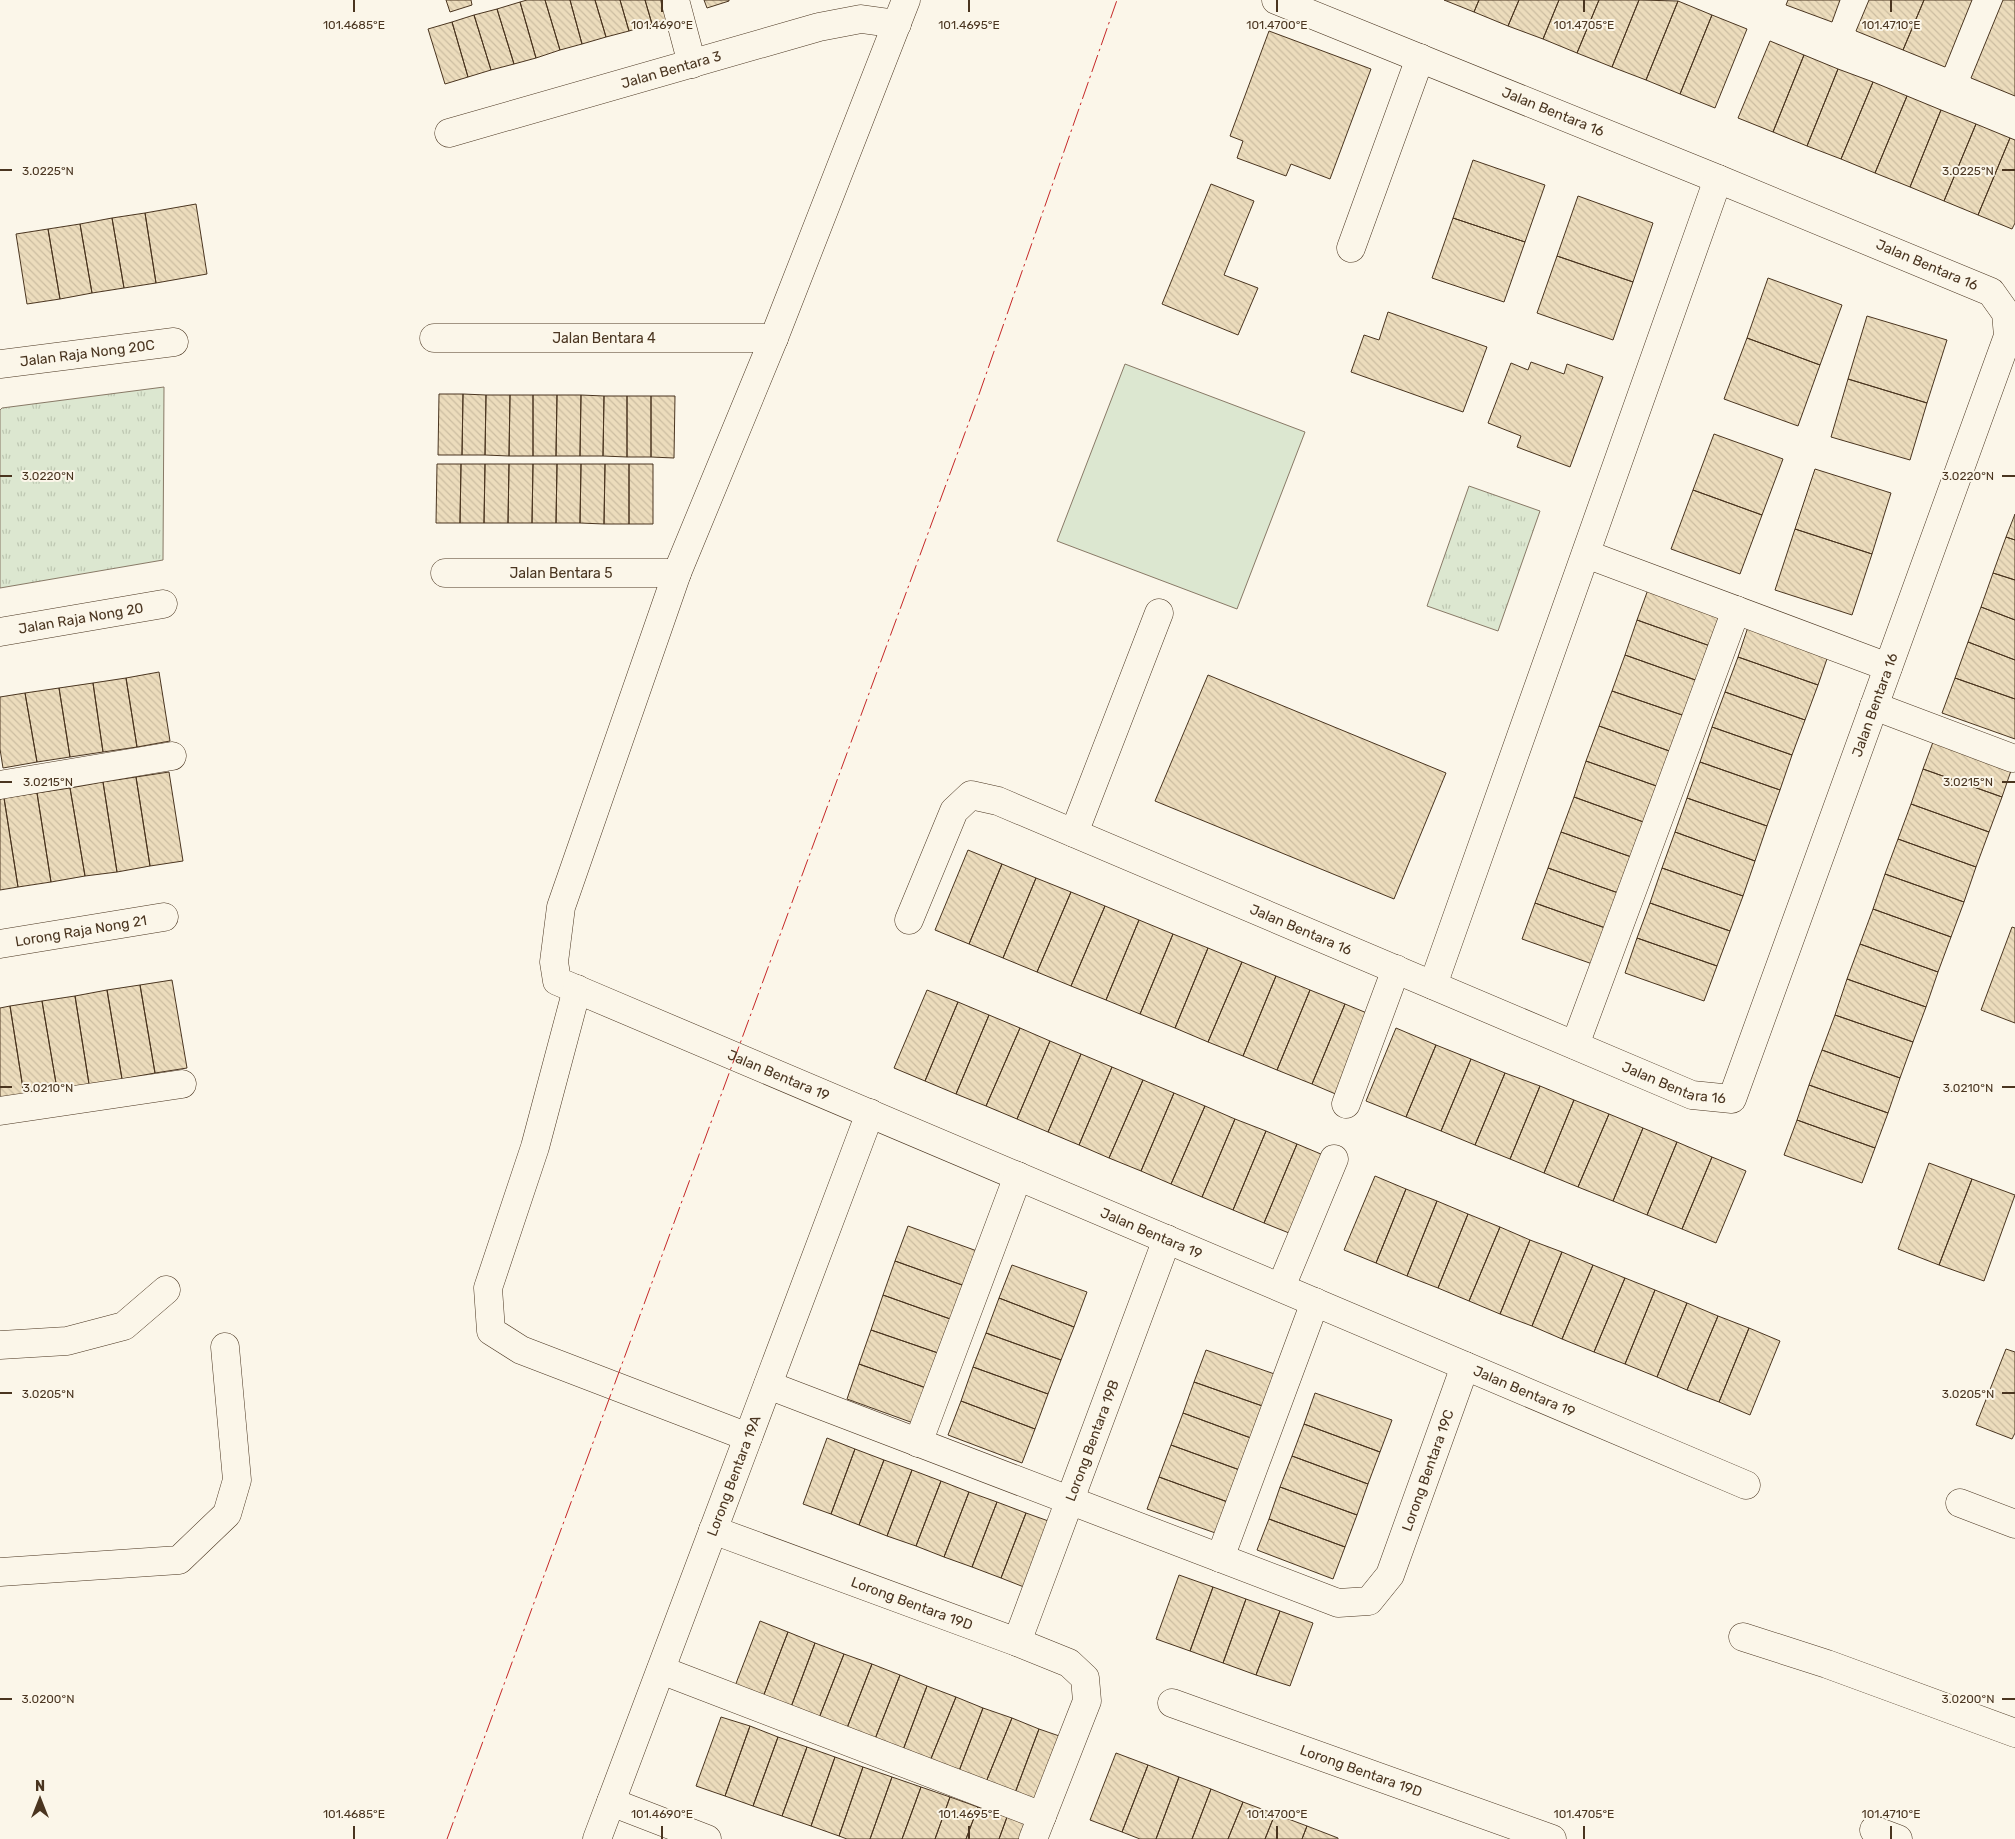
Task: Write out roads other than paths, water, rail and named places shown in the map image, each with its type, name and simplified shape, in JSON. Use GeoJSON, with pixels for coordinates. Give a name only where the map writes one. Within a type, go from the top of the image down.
{"type":"FeatureCollection","features":[{"type":"Feature","properties":{"kind":"street"},"geometry":{"type":"LineString","coordinates":[[675,0],[692,64]]}},
{"type":"Feature","properties":{"kind":"street","name":"Jalan Bentara 16"},"geometry":{"type":"LineString","coordinates":[[909,920],[954,811],[971,794],[998,801],[1692,1095],[1732,1099],[2008,336],[2006,313],[1991,292],[1276,0]]}},
{"type":"Feature","properties":{"kind":"street"},"geometry":{"type":"LineString","coordinates":[[748,1437],[521,1350],[492,1331],[488,1288],[535,1147],[567,985],[554,962],[561,907],[677,573],[774,338],[901,12]]}},
{"type":"Feature","properties":{"kind":"street","name":"Jalan Bentara 3"},"geometry":{"type":"LineString","coordinates":[[449,134],[819,27],[901,12]]}},
{"type":"Feature","properties":{"kind":"street"},"geometry":{"type":"LineString","coordinates":[[1351,248],[1420,58]]}},
{"type":"Feature","properties":{"kind":"street"},"geometry":{"type":"LineString","coordinates":[[1433,985],[1718,179]]}},
{"type":"Feature","properties":{"kind":"street","name":"Jalan Bentara 4"},"geometry":{"type":"LineString","coordinates":[[434,338],[774,338]]}},
{"type":"Feature","properties":{"kind":"street","name":"Jalan Raja Nong 20C"},"geometry":{"type":"LineString","coordinates":[[0,364],[174,342]]}},
{"type":"Feature","properties":{"kind":"street"},"geometry":{"type":"LineString","coordinates":[[1586,554],[1888,667]]}},
{"type":"Feature","properties":{"kind":"street","name":"Jalan Bentara 5"},"geometry":{"type":"LineString","coordinates":[[445,573],[677,573]]}},
{"type":"Feature","properties":{"kind":"street","name":"Jalan Raja Nong 20"},"geometry":{"type":"LineString","coordinates":[[0,632],[163,604]]}},
{"type":"Feature","properties":{"kind":"street"},"geometry":{"type":"LineString","coordinates":[[1575,1045],[1736,610]]}},
{"type":"Feature","properties":{"kind":"street"},"geometry":{"type":"LineString","coordinates":[[1074,833],[1158,613]]}},
{"type":"Feature","properties":{"kind":"street"},"geometry":{"type":"LineString","coordinates":[[1874,706],[2012,758]]}},
{"type":"Feature","properties":{"kind":"street"},"geometry":{"type":"LineString","coordinates":[[0,785],[172,756]]}},
{"type":"Feature","properties":{"kind":"street","name":"Lorong Raja Nong 21"},"geometry":{"type":"LineString","coordinates":[[0,944],[164,917]]}},
{"type":"Feature","properties":{"kind":"street"},"geometry":{"type":"LineString","coordinates":[[1346,1104],[1396,969]]}},
{"type":"Feature","properties":{"kind":"street","name":"Jalan Bentara 19"},"geometry":{"type":"LineString","coordinates":[[567,985],[1746,1485]]}},
{"type":"Feature","properties":{"kind":"street"},"geometry":{"type":"LineString","coordinates":[[0,1111],[182,1084]]}},
{"type":"Feature","properties":{"kind":"street","name":"Lorong Bentara 19A"},"geometry":{"type":"LineString","coordinates":[[597,1839],[870,1113]]}},
{"type":"Feature","properties":{"kind":"street"},"geometry":{"type":"LineString","coordinates":[[1281,1287],[1334,1159]]}},
{"type":"Feature","properties":{"kind":"street"},"geometry":{"type":"LineString","coordinates":[[918,1443],[1018,1176]]}},
{"type":"Feature","properties":{"kind":"street","name":"Lorong Bentara 19B"},"geometry":{"type":"LineString","coordinates":[[1017,1642],[1166,1239]]}},
{"type":"Feature","properties":{"kind":"street"},"geometry":{"type":"LineString","coordinates":[[0,1345],[67,1341],[124,1326],[166,1290]]}},
{"type":"Feature","properties":{"kind":"street"},"geometry":{"type":"LineString","coordinates":[[1220,1558],[1315,1302]]}},
{"type":"Feature","properties":{"kind":"street"},"geometry":{"type":"LineString","coordinates":[[0,1572],[179,1560],[227,1514],[237,1480],[225,1347]]}},
{"type":"Feature","properties":{"kind":"street","name":"Lorong Bentara 19C"},"geometry":{"type":"LineString","coordinates":[[768,1385],[1338,1603],[1369,1601],[1390,1575],[1465,1366]]}},
{"type":"Feature","properties":{"kind":"street"},"geometry":{"type":"LineString","coordinates":[[1960,1503],[2015,1524]]}},
{"type":"Feature","properties":{"kind":"street","name":"Lorong Bentara 19D"},"geometry":{"type":"LineString","coordinates":[[713,1530],[1069,1663],[1085,1678],[1087,1701],[1038,1828]]}},
{"type":"Feature","properties":{"kind":"street"},"geometry":{"type":"LineString","coordinates":[[1743,1637],[1827,1664],[2015,1733]]}},
{"type":"Feature","properties":{"kind":"street"},"geometry":{"type":"LineString","coordinates":[[661,1670],[1038,1828]]}},
{"type":"Feature","properties":{"kind":"street","name":"Lorong Bentara 19D"},"geometry":{"type":"LineString","coordinates":[[1172,1703],[1552,1839]]}},
{"type":"Feature","properties":{"kind":"street"},"geometry":{"type":"LineString","coordinates":[[611,1802],[707,1839]]}}]}
